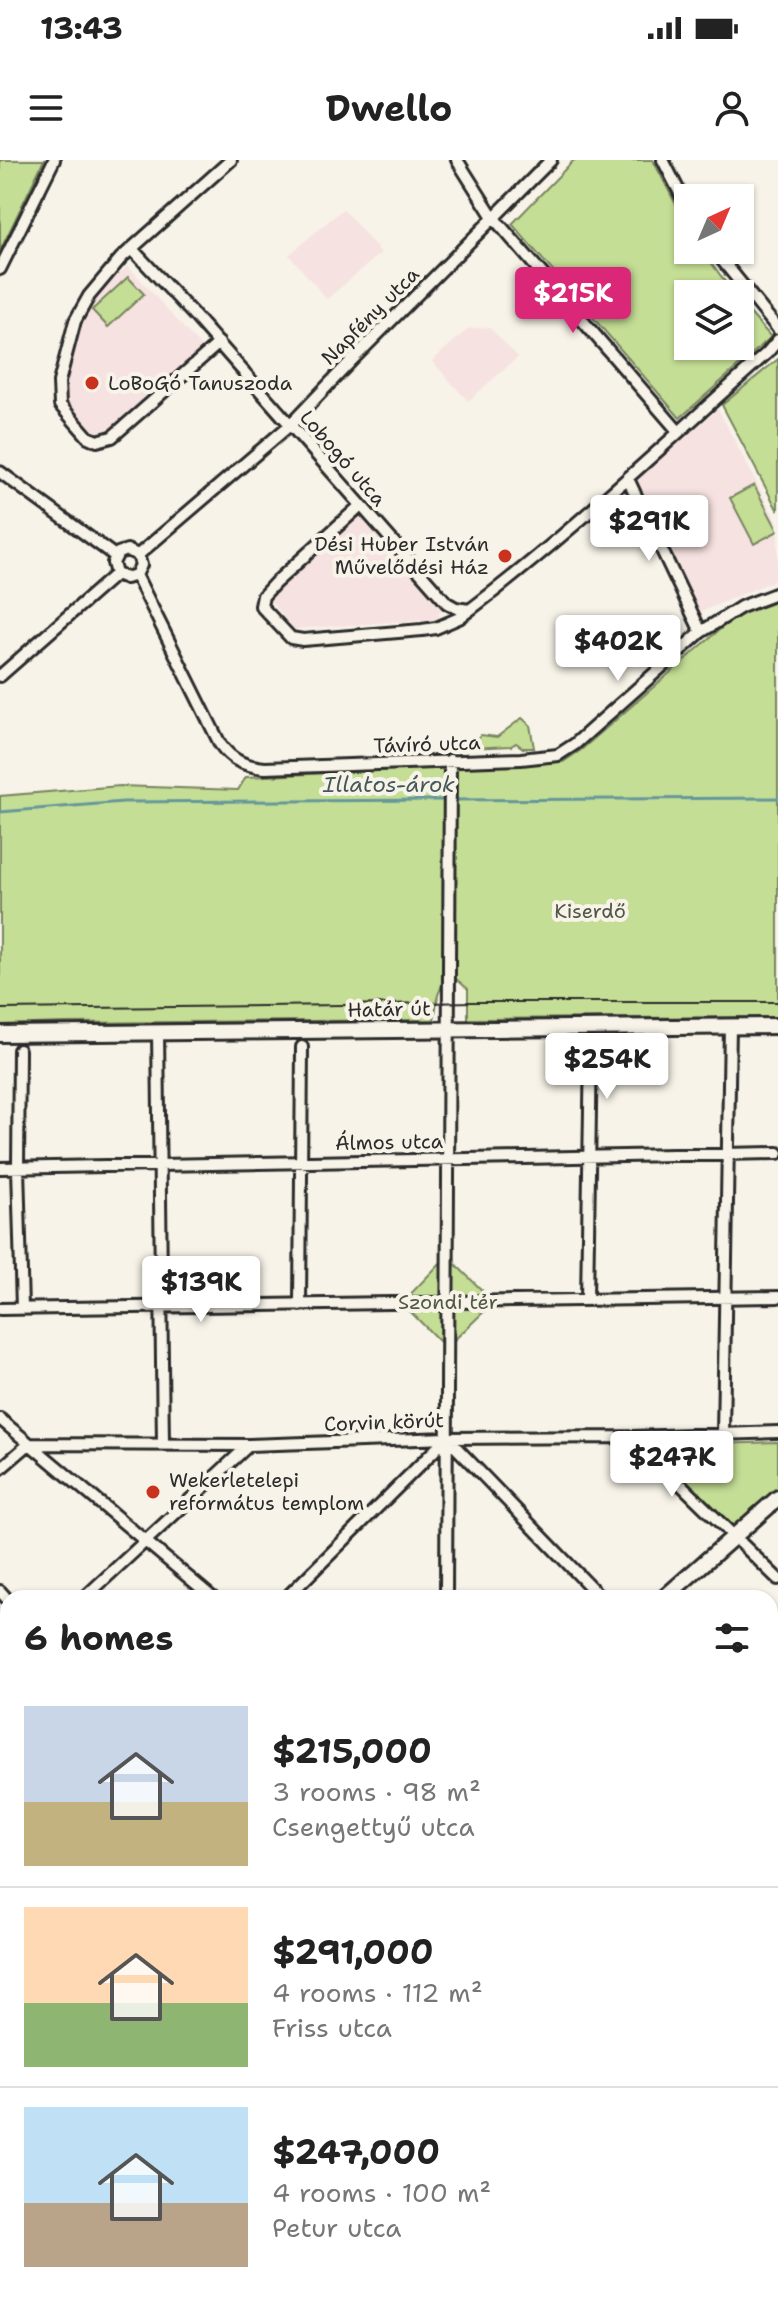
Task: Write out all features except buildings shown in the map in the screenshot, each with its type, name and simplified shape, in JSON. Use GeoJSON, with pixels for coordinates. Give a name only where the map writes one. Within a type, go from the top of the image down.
{"type":"FeatureCollection","features":[{"type":"Feature","properties":{"kind":"main road","name":"Határ út"},"geometry":{"type":"LineString","coordinates":[[0,1034],[778,1026]]}},
{"type":"Feature","properties":{"kind":"main road"},"geometry":{"type":"LineString","coordinates":[[673,1590],[778,1498]]}},
{"type":"Feature","properties":{"kind":"street"},"geometry":{"type":"LineString","coordinates":[[0,269],[54,160]]}},
{"type":"Feature","properties":{"kind":"street"},"geometry":{"type":"LineString","coordinates":[[219,343],[112,437],[97,441],[88,437],[60,405],[59,382],[75,321],[89,296],[103,277],[132,249],[231,160]]}},
{"type":"Feature","properties":{"kind":"street"},"geometry":{"type":"LineString","coordinates":[[457,160],[493,217],[678,431]]}},
{"type":"Feature","properties":{"kind":"street","name":"Napfény utca"},"geometry":{"type":"LineString","coordinates":[[138,555],[290,425],[551,160]]}},
{"type":"Feature","properties":{"kind":"street"},"geometry":{"type":"LineString","coordinates":[[663,160],[675,184]]}},
{"type":"Feature","properties":{"kind":"street","name":"Lobogó utca"},"geometry":{"type":"LineString","coordinates":[[132,249],[219,343],[447,603],[469,610]]}},
{"type":"Feature","properties":{"kind":"street"},"geometry":{"type":"LineString","coordinates":[[725,264],[778,329]]}},
{"type":"Feature","properties":{"kind":"street"},"geometry":{"type":"LineString","coordinates":[[361,505],[263,596],[261,606],[291,638],[303,640],[422,630],[445,625],[469,610],[565,533],[778,340]]}},
{"type":"Feature","properties":{"kind":"street"},"geometry":{"type":"LineString","coordinates":[[0,472],[115,556]]}},
{"type":"Feature","properties":{"kind":"street"},"geometry":{"type":"LineString","coordinates":[[628,479],[701,632]]}},
{"type":"Feature","properties":{"kind":"street"},"geometry":{"type":"LineString","coordinates":[[127,550],[138,555],[141,565],[136,575],[126,578],[116,574],[115,556],[127,550]]}},
{"type":"Feature","properties":{"kind":"street"},"geometry":{"type":"LineString","coordinates":[[0,676],[116,574]]}},
{"type":"Feature","properties":{"kind":"street","name":"Távíró utca"},"geometry":{"type":"LineString","coordinates":[[136,575],[215,737],[227,754],[241,764],[265,768],[558,755],[701,632],[741,607],[778,593]]}},
{"type":"Feature","properties":{"kind":"street"},"geometry":{"type":"LineString","coordinates":[[446,1590],[450,760]]}},
{"type":"Feature","properties":{"kind":"street"},"geometry":{"type":"LineString","coordinates":[[723,1434],[730,1026]]}},
{"type":"Feature","properties":{"kind":"street"},"geometry":{"type":"LineString","coordinates":[[158,1032],[163,1444]]}},
{"type":"Feature","properties":{"kind":"street"},"geometry":{"type":"LineString","coordinates":[[587,1300],[591,1045]]}},
{"type":"Feature","properties":{"kind":"street"},"geometry":{"type":"LineString","coordinates":[[300,1305],[302,1047]]}},
{"type":"Feature","properties":{"kind":"street"},"geometry":{"type":"LineString","coordinates":[[19,1050],[22,1308]]}},
{"type":"Feature","properties":{"kind":"street","name":"Álmos utca"},"geometry":{"type":"LineString","coordinates":[[0,1168],[778,1153]]}},
{"type":"Feature","properties":{"kind":"street"},"geometry":{"type":"LineString","coordinates":[[0,1309],[778,1297]]}},
{"type":"Feature","properties":{"kind":"street"},"geometry":{"type":"LineString","coordinates":[[0,1419],[203,1590]]}},
{"type":"Feature","properties":{"kind":"street","name":"Corvin körút"},"geometry":{"type":"LineString","coordinates":[[29,1444],[249,1445],[778,1432]]}},
{"type":"Feature","properties":{"kind":"street"},"geometry":{"type":"LineString","coordinates":[[632,1437],[778,1579]]}},
{"type":"Feature","properties":{"kind":"street"},"geometry":{"type":"LineString","coordinates":[[294,1590],[447,1438]]}},
{"type":"Feature","properties":{"kind":"street"},"geometry":{"type":"LineString","coordinates":[[447,1438],[593,1590]]}},
{"type":"Feature","properties":{"kind":"street"},"geometry":{"type":"LineString","coordinates":[[0,1469],[29,1444]]}},
{"type":"Feature","properties":{"kind":"street"},"geometry":{"type":"LineString","coordinates":[[93,1590],[249,1445]]}},
{"type":"Feature","properties":{"kind":"shaded area"},"geometry":{"type":"Polygon","coordinates":[[[343,209],[381,253],[327,299],[289,255],[343,209]]]}},
{"type":"Feature","properties":{"kind":"shaded area"},"geometry":{"type":"Polygon","coordinates":[[[128,266],[202,348],[103,434],[91,429],[67,403],[65,393],[80,311],[128,266]]]}},
{"type":"Feature","properties":{"kind":"shaded area"},"geometry":{"type":"Polygon","coordinates":[[[489,327],[518,357],[468,401],[432,361],[468,329],[489,327]]]}},
{"type":"Feature","properties":{"kind":"shaded area"},"geometry":{"type":"Polygon","coordinates":[[[718,409],[778,524],[778,579],[700,612],[636,481],[718,409]]]}},
{"type":"Feature","properties":{"kind":"shaded area"},"geometry":{"type":"Polygon","coordinates":[[[355,510],[441,606],[438,619],[294,629],[269,599],[288,571],[355,510]]]}},
{"type":"Feature","properties":{"kind":"green space"},"geometry":{"type":"Polygon","coordinates":[[[0,160],[44,160],[0,251],[0,160]]]}},
{"type":"Feature","properties":{"kind":"green space"},"geometry":{"type":"Polygon","coordinates":[[[574,160],[653,160],[674,201],[674,264],[712,264],[724,280],[674,280],[674,360],[745,360],[680,418],[512,224],[574,160]]]}},
{"type":"Feature","properties":{"kind":"green space"},"geometry":{"type":"Polygon","coordinates":[[[128,277],[144,294],[108,327],[92,310],[128,277]]]}},
{"type":"Feature","properties":{"kind":"green space"},"geometry":{"type":"Polygon","coordinates":[[[754,318],[771,337],[754,352],[754,318]]]}},
{"type":"Feature","properties":{"kind":"green space"},"geometry":{"type":"Polygon","coordinates":[[[778,359],[778,511],[722,405],[778,359]]]}},
{"type":"Feature","properties":{"kind":"green space"},"geometry":{"type":"Polygon","coordinates":[[[754,485],[778,531],[754,544],[730,498],[754,485]]]}},
{"type":"Feature","properties":{"kind":"green space","name":"Kiserdő"},"geometry":{"type":"Polygon","coordinates":[[[778,601],[778,1017],[468,1019],[468,989],[456,979],[444,980],[434,1020],[0,1025],[0,796],[120,786],[238,790],[246,777],[563,762],[581,750],[726,624],[778,601]]]}},
{"type":"Feature","properties":{"kind":"green space"},"geometry":{"type":"Polygon","coordinates":[[[522,718],[530,725],[534,748],[523,748],[516,743],[511,746],[470,748],[481,735],[497,737],[522,718]]]}},
{"type":"Feature","properties":{"kind":"green space","name":"Szondi tér"},"geometry":{"type":"Polygon","coordinates":[[[447,1256],[494,1302],[446,1348],[402,1303],[447,1256]]]}},
{"type":"Feature","properties":{"kind":"green space"},"geometry":{"type":"Polygon","coordinates":[[[778,1442],[778,1489],[734,1528],[650,1446],[778,1442]]]}},
{"type":"Feature","properties":{"kind":"waterway","name":"Illatos-árok"},"geometry":{"type":"LineString","coordinates":[[454,800],[778,798]]}},
{"type":"Feature","properties":{"kind":"waterway","name":"Illatos-árok"},"geometry":{"type":"LineString","coordinates":[[0,812],[123,802],[446,800]]}},
{"type":"Feature","properties":{"kind":"tram line"},"geometry":{"type":"LineString","coordinates":[[0,1009],[472,1002],[778,1002]]}},
{"type":"Feature","properties":{"kind":"place","name":"LoBoGó Tanuszoda"},"geometry":{"type":"Point","coordinates":[92,383]}},
{"type":"Feature","properties":{"kind":"place","name":"Dési Huber István Művelődési Ház"},"geometry":{"type":"Point","coordinates":[505,556]}},
{"type":"Feature","properties":{"kind":"place","name":"Wekerletelepi református templom"},"geometry":{"type":"Point","coordinates":[153,1492]}}]}
